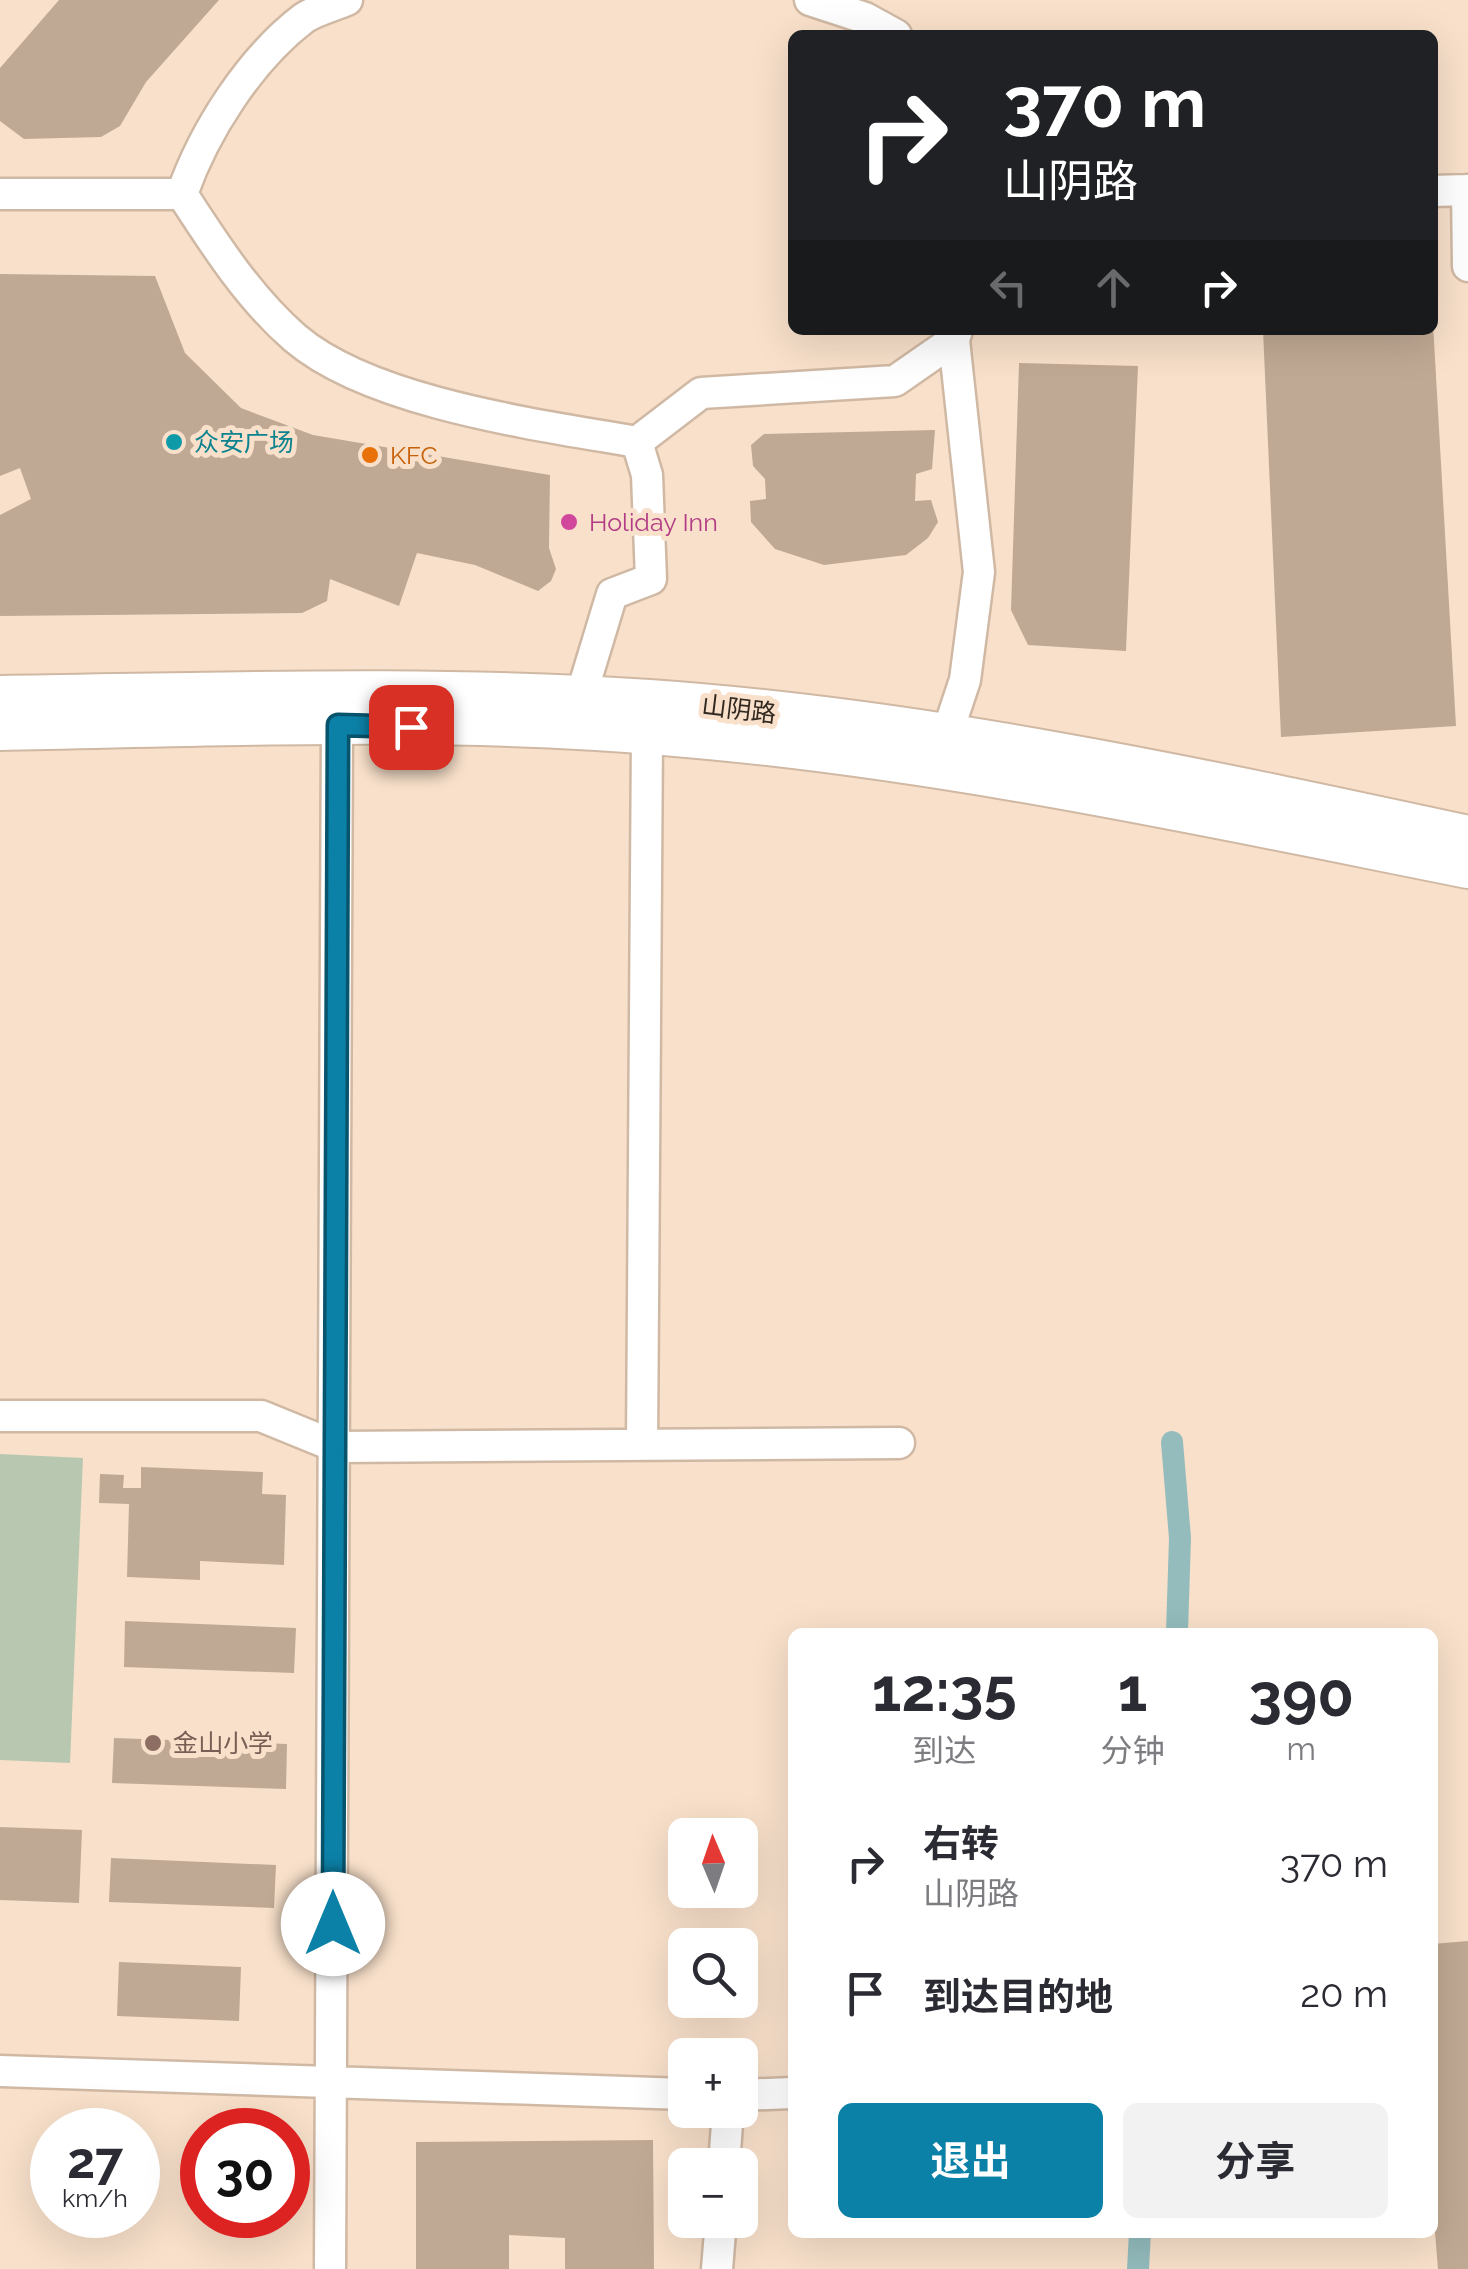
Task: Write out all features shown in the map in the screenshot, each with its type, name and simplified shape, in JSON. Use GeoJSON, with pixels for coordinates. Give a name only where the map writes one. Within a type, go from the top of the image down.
{"type":"FeatureCollection","features":[{"type":"Feature","properties":{"kind":"main road","name":"山阴路"},"geometry":{"type":"LineString","coordinates":[[0,695],[317,690],[652,699],[947,734],[1468,834]]}},
{"type":"Feature","properties":{"kind":"main road","name":"山阴路"},"geometry":{"type":"LineString","coordinates":[[0,731],[338,725],[646,735],[960,770],[1468,869]]}},
{"type":"Feature","properties":{"kind":"street"},"geometry":{"type":"LineString","coordinates":[[182,194],[192,166],[233,92],[305,18],[347,0]]}},
{"type":"Feature","properties":{"kind":"street"},"geometry":{"type":"LineString","coordinates":[[810,0],[865,9],[890,30]]}},
{"type":"Feature","properties":{"kind":"street"},"geometry":{"type":"LineString","coordinates":[[1438,191],[1468,190],[1468,266]]}},
{"type":"Feature","properties":{"kind":"street"},"geometry":{"type":"LineString","coordinates":[[0,194],[182,194]]}},
{"type":"Feature","properties":{"kind":"street"},"geometry":{"type":"LineString","coordinates":[[182,194],[227,264],[297,340],[381,387],[637,442]]}},
{"type":"Feature","properties":{"kind":"street"},"geometry":{"type":"LineString","coordinates":[[637,442],[701,392],[895,381],[956,335]]}},
{"type":"Feature","properties":{"kind":"street"},"geometry":{"type":"LineString","coordinates":[[947,734],[964,680],[978,572],[956,335]]}},
{"type":"Feature","properties":{"kind":"street"},"geometry":{"type":"LineString","coordinates":[[581,696],[612,594],[651,579],[648,476],[637,442]]}},
{"type":"Feature","properties":{"kind":"street"},"geometry":{"type":"LineString","coordinates":[[330,2269],[338,725]]}},
{"type":"Feature","properties":{"kind":"street"},"geometry":{"type":"LineString","coordinates":[[642,1445],[646,735]]}},
{"type":"Feature","properties":{"kind":"street"},"geometry":{"type":"LineString","coordinates":[[0,1416],[261,1416],[337,1447],[899,1443]]}},
{"type":"Feature","properties":{"kind":"street"},"geometry":{"type":"LineString","coordinates":[[0,2071],[668,2093]]}},
{"type":"Feature","properties":{"kind":"street"},"geometry":{"type":"LineString","coordinates":[[758,2094],[788,2093]]}},
{"type":"Feature","properties":{"kind":"street"},"geometry":{"type":"LineString","coordinates":[[718,2269],[720,2238]]}},
{"type":"Feature","properties":{"kind":"green space"},"geometry":{"type":"Polygon","coordinates":[[[0,1454],[83,1458],[70,1763],[0,1760],[0,1454]]]}},
{"type":"Feature","properties":{"kind":"building"},"geometry":{"type":"Polygon","coordinates":[[[59,0],[219,0],[146,82],[120,126],[101,137],[24,139],[0,121],[0,68],[59,0]]]}},
{"type":"Feature","properties":{"kind":"building","name":"众安广场"},"geometry":{"type":"Polygon","coordinates":[[[0,274],[155,276],[185,353],[241,408],[313,435],[550,475],[549,548],[556,569],[551,581],[538,591],[475,565],[417,553],[399,606],[330,579],[327,601],[302,613],[0,616],[0,515],[31,499],[20,468],[0,476],[0,274]]]}},
{"type":"Feature","properties":{"kind":"building"},"geometry":{"type":"Polygon","coordinates":[[[1263,335],[1434,335],[1456,726],[1281,737],[1263,335]]]}},
{"type":"Feature","properties":{"kind":"building"},"geometry":{"type":"Polygon","coordinates":[[[1019,363],[1138,366],[1126,651],[1028,645],[1011,610],[1019,363]]]}},
{"type":"Feature","properties":{"kind":"building"},"geometry":{"type":"Polygon","coordinates":[[[935,430],[932,469],[916,474],[915,501],[931,500],[938,522],[928,538],[906,555],[824,565],[775,549],[751,522],[750,501],[766,499],[765,479],[753,466],[751,445],[764,434],[935,430]]]}},
{"type":"Feature","properties":{"kind":"building"},"geometry":{"type":"Polygon","coordinates":[[[141,1467],[263,1472],[262,1494],[286,1495],[284,1565],[200,1561],[200,1580],[127,1577],[129,1504],[99,1503],[100,1474],[124,1475],[123,1488],[141,1488],[141,1467]]]}},
{"type":"Feature","properties":{"kind":"building"},"geometry":{"type":"Polygon","coordinates":[[[125,1621],[296,1628],[294,1673],[124,1667],[125,1621]]]}},
{"type":"Feature","properties":{"kind":"building"},"geometry":{"type":"Polygon","coordinates":[[[114,1738],[287,1744],[286,1789],[112,1783],[114,1738]]]}},
{"type":"Feature","properties":{"kind":"building"},"geometry":{"type":"Polygon","coordinates":[[[0,1827],[82,1830],[79,1903],[0,1900],[0,1827]]]}},
{"type":"Feature","properties":{"kind":"building"},"geometry":{"type":"Polygon","coordinates":[[[111,1858],[276,1865],[274,1908],[109,1902],[111,1858]]]}},
{"type":"Feature","properties":{"kind":"building"},"geometry":{"type":"Polygon","coordinates":[[[1468,1941],[1468,2269],[1438,2269],[1438,1944],[1468,1941]]]}},
{"type":"Feature","properties":{"kind":"building"},"geometry":{"type":"Polygon","coordinates":[[[119,1962],[241,1967],[239,2021],[117,2016],[119,1962]]]}},
{"type":"Feature","properties":{"kind":"building"},"geometry":{"type":"Polygon","coordinates":[[[653,2140],[654,2269],[565,2269],[565,2238],[509,2235],[509,2269],[416,2269],[416,2142],[653,2140]]]}},
{"type":"Feature","properties":{"kind":"waterway"},"geometry":{"type":"LineString","coordinates":[[1172,1442],[1180,1538],[1177,1628]]}},
{"type":"Feature","properties":{"kind":"waterway"},"geometry":{"type":"LineString","coordinates":[[1138,2269],[1140,2238]]}},
{"type":"Feature","properties":{"kind":"place","name":"众安广场"},"geometry":{"type":"Point","coordinates":[174,442]}},
{"type":"Feature","properties":{"kind":"place","name":"KFC"},"geometry":{"type":"Point","coordinates":[370,455]}},
{"type":"Feature","properties":{"kind":"place","name":"Holiday Inn"},"geometry":{"type":"Point","coordinates":[569,522]}},
{"type":"Feature","properties":{"kind":"place","name":"金山小学"},"geometry":{"type":"Point","coordinates":[153,1743]}},
{"type":"Feature","properties":{"kind":"route"},"geometry":{"type":"LineString","coordinates":[[333,1924],[338,725],[411,727]]}}]}
